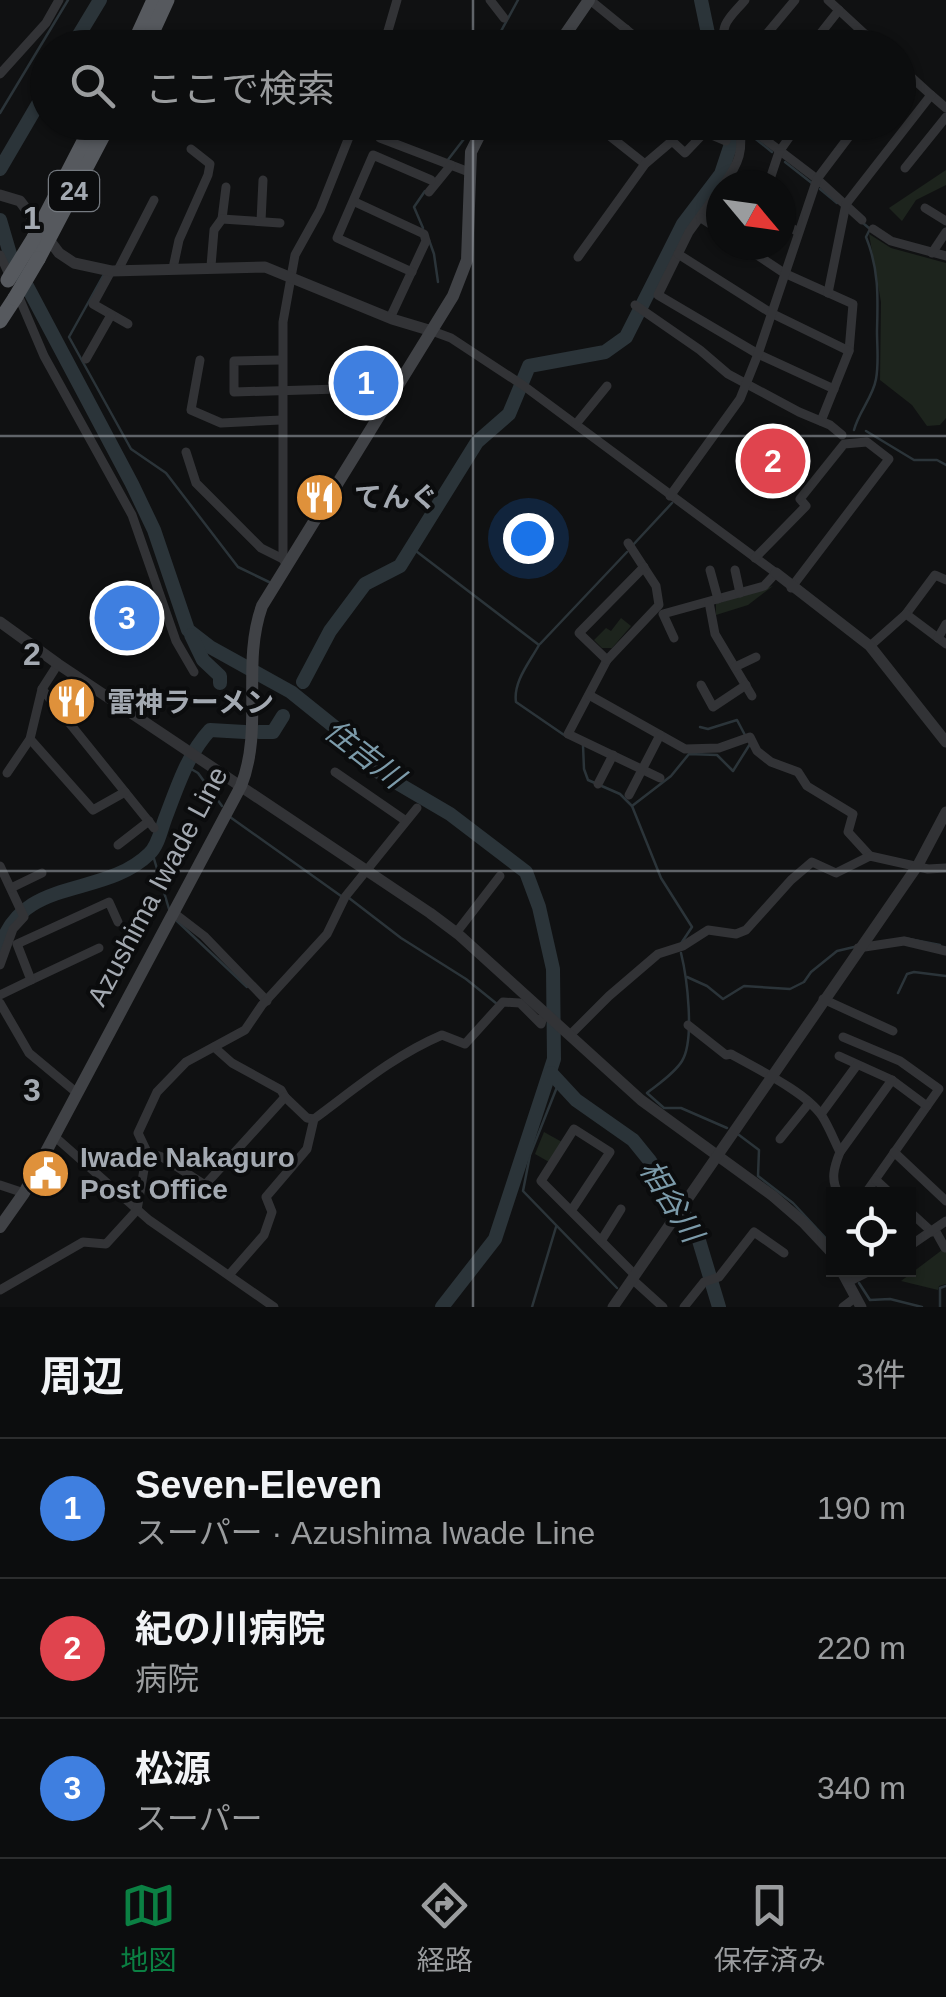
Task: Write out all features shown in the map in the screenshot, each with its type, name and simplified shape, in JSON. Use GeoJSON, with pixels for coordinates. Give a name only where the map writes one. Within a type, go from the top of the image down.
{"type":"FeatureCollection","features":[{"type":"Feature","properties":{"kind":"highway"},"geometry":{"type":"LineString","coordinates":[[140,30],[154,0]]}},
{"type":"Feature","properties":{"kind":"highway"},"geometry":{"type":"LineString","coordinates":[[154,30],[168,0]]}},
{"type":"Feature","properties":{"kind":"highway","name":"24"},"geometry":{"type":"LineString","coordinates":[[8,290],[38,259],[40,235],[85,140]]}},
{"type":"Feature","properties":{"kind":"highway","name":"24"},"geometry":{"type":"LineString","coordinates":[[0,321],[8,290],[99,140]]}},
{"type":"Feature","properties":{"kind":"main road"},"geometry":{"type":"LineString","coordinates":[[569,30],[590,0]]}},
{"type":"Feature","properties":{"kind":"main road","name":"Azushima Iwade Line"},"geometry":{"type":"LineString","coordinates":[[0,1227],[24,1193],[241,786],[251,756],[254,627],[284,562],[453,296],[468,260],[472,140]]}},
{"type":"Feature","properties":{"kind":"street"},"geometry":{"type":"LineString","coordinates":[[40,30],[59,0]]}},
{"type":"Feature","properties":{"kind":"street"},"geometry":{"type":"LineString","coordinates":[[389,30],[398,0]]}},
{"type":"Feature","properties":{"kind":"street"},"geometry":{"type":"LineString","coordinates":[[490,0],[504,18]]}},
{"type":"Feature","properties":{"kind":"street"},"geometry":{"type":"LineString","coordinates":[[590,0],[626,29]]}},
{"type":"Feature","properties":{"kind":"street"},"geometry":{"type":"LineString","coordinates":[[723,30],[745,0]]}},
{"type":"Feature","properties":{"kind":"street"},"geometry":{"type":"LineString","coordinates":[[770,30],[795,0]]}},
{"type":"Feature","properties":{"kind":"street"},"geometry":{"type":"LineString","coordinates":[[828,0],[862,30]]}},
{"type":"Feature","properties":{"kind":"street"},"geometry":{"type":"LineString","coordinates":[[823,30],[839,10]]}},
{"type":"Feature","properties":{"kind":"street"},"geometry":{"type":"LineString","coordinates":[[0,74],[30,41]]}},
{"type":"Feature","properties":{"kind":"street"},"geometry":{"type":"LineString","coordinates":[[916,83],[946,108]]}},
{"type":"Feature","properties":{"kind":"street"},"geometry":{"type":"LineString","coordinates":[[916,113],[930,95]]}},
{"type":"Feature","properties":{"kind":"street"},"geometry":{"type":"LineString","coordinates":[[905,168],[946,117]]}},
{"type":"Feature","properties":{"kind":"street"},"geometry":{"type":"LineString","coordinates":[[284,562],[283,322],[295,255],[320,210],[348,140]]}},
{"type":"Feature","properties":{"kind":"street"},"geometry":{"type":"LineString","coordinates":[[385,140],[468,172]]}},
{"type":"Feature","properties":{"kind":"street"},"geometry":{"type":"LineString","coordinates":[[614,140],[644,164]]}},
{"type":"Feature","properties":{"kind":"street"},"geometry":{"type":"LineString","coordinates":[[578,257],[644,164],[672,141],[685,153],[697,140]]}},
{"type":"Feature","properties":{"kind":"street"},"geometry":{"type":"LineString","coordinates":[[735,170],[742,140]]}},
{"type":"Feature","properties":{"kind":"street"},"geometry":{"type":"LineString","coordinates":[[764,140],[862,220]]}},
{"type":"Feature","properties":{"kind":"street"},"geometry":{"type":"LineString","coordinates":[[773,170],[787,140]]}},
{"type":"Feature","properties":{"kind":"street"},"geometry":{"type":"LineString","coordinates":[[670,496],[718,433],[747,383],[817,180],[847,140]]}},
{"type":"Feature","properties":{"kind":"street"},"geometry":{"type":"LineString","coordinates":[[828,292],[846,204],[895,140]]}},
{"type":"Feature","properties":{"kind":"street"},"geometry":{"type":"LineString","coordinates":[[173,268],[178,240],[210,164],[192,149]]}},
{"type":"Feature","properties":{"kind":"street"},"geometry":{"type":"LineString","coordinates":[[412,272],[337,238],[373,154],[431,180]]}},
{"type":"Feature","properties":{"kind":"street"},"geometry":{"type":"LineString","coordinates":[[429,192],[447,164]]}},
{"type":"Feature","properties":{"kind":"street"},"geometry":{"type":"LineString","coordinates":[[261,222],[263,180]]}},
{"type":"Feature","properties":{"kind":"street"},"geometry":{"type":"LineString","coordinates":[[211,266],[214,230],[222,219],[226,186]]}},
{"type":"Feature","properties":{"kind":"street"},"geometry":{"type":"LineString","coordinates":[[5,196],[20,201],[40,235],[74,263],[115,270],[264,267],[390,318],[452,338],[576,424],[870,646],[946,742]]}},
{"type":"Feature","properties":{"kind":"street"},"geometry":{"type":"LineString","coordinates":[[128,324],[93,304],[154,200]]}},
{"type":"Feature","properties":{"kind":"street"},"geometry":{"type":"LineString","coordinates":[[354,202],[424,234],[426,241],[390,318]]}},
{"type":"Feature","properties":{"kind":"street"},"geometry":{"type":"LineString","coordinates":[[924,208],[946,221]]}},
{"type":"Feature","properties":{"kind":"street"},"geometry":{"type":"LineString","coordinates":[[706,210],[689,232],[658,294],[758,354],[834,389]]}},
{"type":"Feature","properties":{"kind":"street"},"geometry":{"type":"LineString","coordinates":[[701,218],[706,221]]}},
{"type":"Feature","properties":{"kind":"street"},"geometry":{"type":"LineString","coordinates":[[222,219],[280,222]]}},
{"type":"Feature","properties":{"kind":"street"},"geometry":{"type":"LineString","coordinates":[[873,229],[891,241],[946,256]]}},
{"type":"Feature","properties":{"kind":"street"},"geometry":{"type":"LineString","coordinates":[[932,253],[946,232]]}},
{"type":"Feature","properties":{"kind":"street"},"geometry":{"type":"LineString","coordinates":[[678,254],[770,314],[848,351]]}},
{"type":"Feature","properties":{"kind":"street"},"geometry":{"type":"LineString","coordinates":[[0,255],[44,356],[132,515],[176,641],[194,672]]}},
{"type":"Feature","properties":{"kind":"street"},"geometry":{"type":"LineString","coordinates":[[765,260],[853,304],[848,351],[821,421]]}},
{"type":"Feature","properties":{"kind":"street"},"geometry":{"type":"LineString","coordinates":[[635,305],[728,374],[821,421],[842,436]]}},
{"type":"Feature","properties":{"kind":"street"},"geometry":{"type":"LineString","coordinates":[[86,359],[112,315]]}},
{"type":"Feature","properties":{"kind":"street"},"geometry":{"type":"LineString","coordinates":[[200,360],[191,410],[221,423],[281,420]]}},
{"type":"Feature","properties":{"kind":"street"},"geometry":{"type":"LineString","coordinates":[[282,360],[234,361],[234,392],[339,389]]}},
{"type":"Feature","properties":{"kind":"street"},"geometry":{"type":"LineString","coordinates":[[576,424],[607,386]]}},
{"type":"Feature","properties":{"kind":"street"},"geometry":{"type":"LineString","coordinates":[[755,558],[806,506],[800,500],[844,444],[868,442],[889,459],[791,588]]}},
{"type":"Feature","properties":{"kind":"street"},"geometry":{"type":"LineString","coordinates":[[186,452],[196,484],[261,548],[284,562]]}},
{"type":"Feature","properties":{"kind":"street"},"geometry":{"type":"LineString","coordinates":[[628,544],[656,586],[659,604],[607,660],[568,734],[660,778]]}},
{"type":"Feature","properties":{"kind":"street"},"geometry":{"type":"LineString","coordinates":[[607,660],[580,633],[644,567]]}},
{"type":"Feature","properties":{"kind":"street"},"geometry":{"type":"LineString","coordinates":[[710,570],[715,634],[752,696]]}},
{"type":"Feature","properties":{"kind":"street"},"geometry":{"type":"LineString","coordinates":[[735,570],[740,593]]}},
{"type":"Feature","properties":{"kind":"street"},"geometry":{"type":"LineString","coordinates":[[674,638],[662,614],[764,586],[776,573]]}},
{"type":"Feature","properties":{"kind":"street"},"geometry":{"type":"LineString","coordinates":[[870,646],[906,614],[935,576],[946,580]]}},
{"type":"Feature","properties":{"kind":"street"},"geometry":{"type":"LineString","coordinates":[[906,614],[942,641],[946,624]]}},
{"type":"Feature","properties":{"kind":"street"},"geometry":{"type":"LineString","coordinates":[[0,622],[456,932],[641,1100],[773,1196],[826,1247]]}},
{"type":"Feature","properties":{"kind":"street"},"geometry":{"type":"LineString","coordinates":[[735,667],[756,657]]}},
{"type":"Feature","properties":{"kind":"street"},"geometry":{"type":"LineString","coordinates":[[7,773],[30,739],[42,689],[58,664]]}},
{"type":"Feature","properties":{"kind":"street"},"geometry":{"type":"LineString","coordinates":[[701,685],[712,707],[746,685]]}},
{"type":"Feature","properties":{"kind":"street"},"geometry":{"type":"LineString","coordinates":[[42,689],[152,825],[118,845]]}},
{"type":"Feature","properties":{"kind":"street"},"geometry":{"type":"LineString","coordinates":[[588,695],[685,748],[719,748],[750,738],[756,751],[770,762],[798,772],[807,786],[853,814],[848,832],[870,856],[945,869]]}},
{"type":"Feature","properties":{"kind":"street"},"geometry":{"type":"LineString","coordinates":[[629,795],[660,735]]}},
{"type":"Feature","properties":{"kind":"street"},"geometry":{"type":"LineString","coordinates":[[30,739],[93,810],[126,792]]}},
{"type":"Feature","properties":{"kind":"street"},"geometry":{"type":"LineString","coordinates":[[598,784],[613,755]]}},
{"type":"Feature","properties":{"kind":"street"},"geometry":{"type":"LineString","coordinates":[[334,772],[406,822]]}},
{"type":"Feature","properties":{"kind":"street"},"geometry":{"type":"LineString","coordinates":[[0,1290],[83,1242],[106,1244],[137,1210],[147,1152],[138,1132],[157,1092],[186,1062],[246,1030],[267,1000],[327,934],[346,897],[417,808]]}},
{"type":"Feature","properties":{"kind":"street"},"geometry":{"type":"LineString","coordinates":[[612,1307],[918,865],[946,812]]}},
{"type":"Feature","properties":{"kind":"street"},"geometry":{"type":"LineString","coordinates":[[570,1035],[649,961],[708,930],[736,934],[746,930],[812,862],[836,873],[870,856]]}},
{"type":"Feature","properties":{"kind":"street"},"geometry":{"type":"LineString","coordinates":[[0,866],[24,916],[13,929],[0,965]]}},
{"type":"Feature","properties":{"kind":"street"},"geometry":{"type":"LineString","coordinates":[[11,888],[42,873]]}},
{"type":"Feature","properties":{"kind":"street"},"geometry":{"type":"LineString","coordinates":[[456,932],[500,876]]}},
{"type":"Feature","properties":{"kind":"street"},"geometry":{"type":"LineString","coordinates":[[31,980],[16,944],[108,902],[118,922]]}},
{"type":"Feature","properties":{"kind":"street"},"geometry":{"type":"LineString","coordinates":[[174,913],[204,936],[267,1000]]}},
{"type":"Feature","properties":{"kind":"street"},"geometry":{"type":"LineString","coordinates":[[858,948],[912,941],[946,951]]}},
{"type":"Feature","properties":{"kind":"street"},"geometry":{"type":"LineString","coordinates":[[0,995],[99,948]]}},
{"type":"Feature","properties":{"kind":"street"},"geometry":{"type":"LineString","coordinates":[[824,1000],[893,1031]]}},
{"type":"Feature","properties":{"kind":"street"},"geometry":{"type":"LineString","coordinates":[[229,1274],[264,1235],[272,1212],[266,1197],[307,1149],[314,1120],[382,1067],[425,1043],[442,1035],[465,1044],[504,1002],[520,1003],[541,1024],[546,1014]]}},
{"type":"Feature","properties":{"kind":"street"},"geometry":{"type":"LineString","coordinates":[[0,1003],[28,1053],[76,1092]]}},
{"type":"Feature","properties":{"kind":"street"},"geometry":{"type":"LineString","coordinates":[[688,1025],[726,1056],[731,1054],[809,1102],[821,1114],[840,1152]]}},
{"type":"Feature","properties":{"kind":"street"},"geometry":{"type":"LineString","coordinates":[[842,1037],[900,1061],[939,1089],[870,1187]]}},
{"type":"Feature","properties":{"kind":"street"},"geometry":{"type":"LineString","coordinates":[[214,1048],[280,1090],[307,1118],[314,1120]]}},
{"type":"Feature","properties":{"kind":"street"},"geometry":{"type":"LineString","coordinates":[[839,1056],[892,1080],[927,1106]]}},
{"type":"Feature","properties":{"kind":"street"},"geometry":{"type":"LineString","coordinates":[[821,1114],[858,1065]]}},
{"type":"Feature","properties":{"kind":"street"},"geometry":{"type":"LineString","coordinates":[[835,1187],[834,1168],[840,1152],[892,1080]]}},
{"type":"Feature","properties":{"kind":"street"},"geometry":{"type":"LineString","coordinates":[[147,1152],[162,1156],[205,1185],[285,1097]]}},
{"type":"Feature","properties":{"kind":"street"},"geometry":{"type":"LineString","coordinates":[[780,1139],[809,1102]]}},
{"type":"Feature","properties":{"kind":"street"},"geometry":{"type":"LineString","coordinates":[[572,1212],[610,1152],[574,1129],[541,1181],[663,1307]]}},
{"type":"Feature","properties":{"kind":"street"},"geometry":{"type":"LineString","coordinates":[[54,1136],[137,1210],[274,1307]]}},
{"type":"Feature","properties":{"kind":"street"},"geometry":{"type":"LineString","coordinates":[[894,1152],[946,1201]]}},
{"type":"Feature","properties":{"kind":"street"},"geometry":{"type":"LineString","coordinates":[[876,1180],[884,1187]]}},
{"type":"Feature","properties":{"kind":"street"},"geometry":{"type":"LineString","coordinates":[[0,1185],[24,1193]]}},
{"type":"Feature","properties":{"kind":"street"},"geometry":{"type":"LineString","coordinates":[[601,1241],[621,1209]]}},
{"type":"Feature","properties":{"kind":"street"},"geometry":{"type":"LineString","coordinates":[[916,1217],[945,1248]]}},
{"type":"Feature","properties":{"kind":"street"},"geometry":{"type":"LineString","coordinates":[[916,1242],[946,1221]]}},
{"type":"Feature","properties":{"kind":"street"},"geometry":{"type":"LineString","coordinates":[[684,1307],[704,1282],[719,1277],[754,1232],[784,1253]]}},
{"type":"Feature","properties":{"kind":"street"},"geometry":{"type":"LineString","coordinates":[[843,1307],[858,1302],[845,1277]]}},
{"type":"Feature","properties":{"kind":"street"},"geometry":{"type":"LineString","coordinates":[[848,1282],[858,1277]]}},
{"type":"Feature","properties":{"kind":"shaded area"},"geometry":{"type":"Polygon","coordinates":[[[946,170],[946,185],[916,200],[902,221],[889,208],[946,170]]]}},
{"type":"Feature","properties":{"kind":"shaded area"},"geometry":{"type":"Polygon","coordinates":[[[869,234],[891,248],[946,263],[946,418],[940,425],[927,426],[912,405],[880,380],[881,302],[869,234]]]}},
{"type":"Feature","properties":{"kind":"shaded area"},"geometry":{"type":"Polygon","coordinates":[[[773,586],[748,605],[716,615],[716,604],[773,586]]]}},
{"type":"Feature","properties":{"kind":"shaded area"},"geometry":{"type":"Polygon","coordinates":[[[621,618],[631,626],[612,648],[602,648],[594,640],[606,628],[611,631],[621,618]]]}},
{"type":"Feature","properties":{"kind":"shaded area"},"geometry":{"type":"Polygon","coordinates":[[[544,1132],[562,1142],[549,1162],[535,1154],[544,1132]]]}},
{"type":"Feature","properties":{"kind":"shaded area"},"geometry":{"type":"Polygon","coordinates":[[[946,1247],[946,1284],[938,1290],[901,1281],[916,1277],[916,1270],[946,1247]]]}},
{"type":"Feature","properties":{"kind":"waterway"},"geometry":{"type":"LineString","coordinates":[[50,30],[68,0]]}},
{"type":"Feature","properties":{"kind":"waterway","name":"住吉川"},"geometry":{"type":"LineString","coordinates":[[82,30],[100,0]]}},
{"type":"Feature","properties":{"kind":"waterway"},"geometry":{"type":"LineString","coordinates":[[502,30],[518,0]]}},
{"type":"Feature","properties":{"kind":"waterway"},"geometry":{"type":"LineString","coordinates":[[701,0],[707,30]]}},
{"type":"Feature","properties":{"kind":"waterway"},"geometry":{"type":"LineString","coordinates":[[0,113],[30,63]]}},
{"type":"Feature","properties":{"kind":"waterway","name":"住吉川"},"geometry":{"type":"LineString","coordinates":[[0,169],[30,118]]}},
{"type":"Feature","properties":{"kind":"waterway"},"geometry":{"type":"LineString","coordinates":[[447,161],[463,140]]}},
{"type":"Feature","properties":{"kind":"waterway"},"geometry":{"type":"LineString","coordinates":[[303,682],[330,631],[365,584],[400,566],[477,442],[509,414],[529,366],[605,352],[626,337],[683,224],[721,174],[732,140]]}},
{"type":"Feature","properties":{"kind":"waterway"},"geometry":{"type":"LineString","coordinates":[[757,140],[772,152]]}},
{"type":"Feature","properties":{"kind":"waterway"},"geometry":{"type":"LineString","coordinates":[[785,162],[813,184]]}},
{"type":"Feature","properties":{"kind":"waterway"},"geometry":{"type":"LineString","coordinates":[[820,189],[837,203]]}},
{"type":"Feature","properties":{"kind":"waterway"},"geometry":{"type":"LineString","coordinates":[[423,228],[414,207],[425,191]]}},
{"type":"Feature","properties":{"kind":"waterway","name":"住吉川"},"geometry":{"type":"LineString","coordinates":[[0,220],[10,254],[154,530],[188,630],[210,647],[291,692],[337,729],[375,770],[450,814],[526,872],[539,907],[553,969],[554,1059],[495,1239],[442,1307]]}},
{"type":"Feature","properties":{"kind":"waterway"},"geometry":{"type":"LineString","coordinates":[[854,430],[874,386],[877,367],[877,283],[866,237],[870,229],[863,223]]}},
{"type":"Feature","properties":{"kind":"waterway"},"geometry":{"type":"LineString","coordinates":[[429,240],[438,282]]}},
{"type":"Feature","properties":{"kind":"waterway"},"geometry":{"type":"LineString","coordinates":[[103,276],[69,337],[131,449],[166,473],[238,567],[269,582]]}},
{"type":"Feature","properties":{"kind":"waterway"},"geometry":{"type":"LineString","coordinates":[[866,431],[914,460],[937,460],[946,465]]}},
{"type":"Feature","properties":{"kind":"waterway"},"geometry":{"type":"LineString","coordinates":[[632,546],[672,503]]}},
{"type":"Feature","properties":{"kind":"waterway"},"geometry":{"type":"LineString","coordinates":[[412,548],[539,645],[519,680],[516,702],[567,737]]}},
{"type":"Feature","properties":{"kind":"waterway"},"geometry":{"type":"LineString","coordinates":[[540,644],[627,552]]}},
{"type":"Feature","properties":{"kind":"waterway"},"geometry":{"type":"LineString","coordinates":[[191,635],[203,660],[220,676],[220,683]]}},
{"type":"Feature","properties":{"kind":"waterway"},"geometry":{"type":"LineString","coordinates":[[259,732],[273,732],[283,716]]}},
{"type":"Feature","properties":{"kind":"waterway"},"geometry":{"type":"LineString","coordinates":[[700,727],[708,729],[737,720],[746,737]]}},
{"type":"Feature","properties":{"kind":"waterway"},"geometry":{"type":"LineString","coordinates":[[0,949],[11,926],[26,909],[44,898],[130,868],[149,854],[183,772],[202,740],[210,730],[245,732]]}},
{"type":"Feature","properties":{"kind":"waterway"},"geometry":{"type":"LineString","coordinates":[[632,806],[671,776],[689,754],[717,755],[733,771],[750,744]]}},
{"type":"Feature","properties":{"kind":"waterway"},"geometry":{"type":"LineString","coordinates":[[583,745],[588,780],[620,794],[632,806],[661,878],[692,927],[680,945]]}},
{"type":"Feature","properties":{"kind":"waterway"},"geometry":{"type":"LineString","coordinates":[[186,766],[198,773],[222,806]]}},
{"type":"Feature","properties":{"kind":"waterway"},"geometry":{"type":"LineString","coordinates":[[230,817],[341,896]]}},
{"type":"Feature","properties":{"kind":"waterway"},"geometry":{"type":"LineString","coordinates":[[152,852],[169,909]]}},
{"type":"Feature","properties":{"kind":"waterway"},"geometry":{"type":"LineString","coordinates":[[349,898],[497,1004]]}},
{"type":"Feature","properties":{"kind":"waterway"},"geometry":{"type":"LineString","coordinates":[[177,921],[247,987]]}},
{"type":"Feature","properties":{"kind":"waterway"},"geometry":{"type":"LineString","coordinates":[[904,938],[940,945]]}},
{"type":"Feature","properties":{"kind":"waterway"},"geometry":{"type":"LineString","coordinates":[[687,977],[723,999],[744,986],[790,989],[804,982],[837,951],[854,947]]}},
{"type":"Feature","properties":{"kind":"waterway"},"geometry":{"type":"LineString","coordinates":[[681,953],[689,1008],[686,1051],[675,1070],[647,1093],[664,1108],[681,1108],[727,1128]]}},
{"type":"Feature","properties":{"kind":"waterway"},"geometry":{"type":"LineString","coordinates":[[898,993],[907,974],[946,976]]}},
{"type":"Feature","properties":{"kind":"waterway","name":"相谷川"},"geometry":{"type":"LineString","coordinates":[[551,1073],[576,1100],[633,1140],[650,1161],[697,1234],[719,1307]]}},
{"type":"Feature","properties":{"kind":"waterway"},"geometry":{"type":"LineString","coordinates":[[559,1082],[530,1155],[523,1191],[617,1288]]}},
{"type":"Feature","properties":{"kind":"waterway"},"geometry":{"type":"LineString","coordinates":[[739,1135],[759,1150],[758,1176],[793,1203],[826,1238]]}},
{"type":"Feature","properties":{"kind":"waterway"},"geometry":{"type":"LineString","coordinates":[[532,1307],[556,1227]]}},
{"type":"Feature","properties":{"kind":"waterway"},"geometry":{"type":"LineString","coordinates":[[859,1283],[870,1300],[890,1299],[922,1307]]}},
{"type":"Feature","properties":{"kind":"waterway"},"geometry":{"type":"LineString","coordinates":[[940,1307],[940,1288],[946,1286]]}},
{"type":"Feature","properties":{"kind":"place","name":"Seven-Eleven"},"geometry":{"type":"Point","coordinates":[366,383]}},
{"type":"Feature","properties":{"kind":"place","name":"紀の川病院"},"geometry":{"type":"Point","coordinates":[773,461]}},
{"type":"Feature","properties":{"kind":"place","name":"てんぐ"},"geometry":{"type":"Point","coordinates":[319,497]}},
{"type":"Feature","properties":{"kind":"place","name":"松源"},"geometry":{"type":"Point","coordinates":[127,618]}},
{"type":"Feature","properties":{"kind":"place","name":"雷神ラーメン"},"geometry":{"type":"Point","coordinates":[72,702]}},
{"type":"Feature","properties":{"kind":"place","name":"Iwade Nakaguro Post Office"},"geometry":{"type":"Point","coordinates":[45,1173]}}]}
